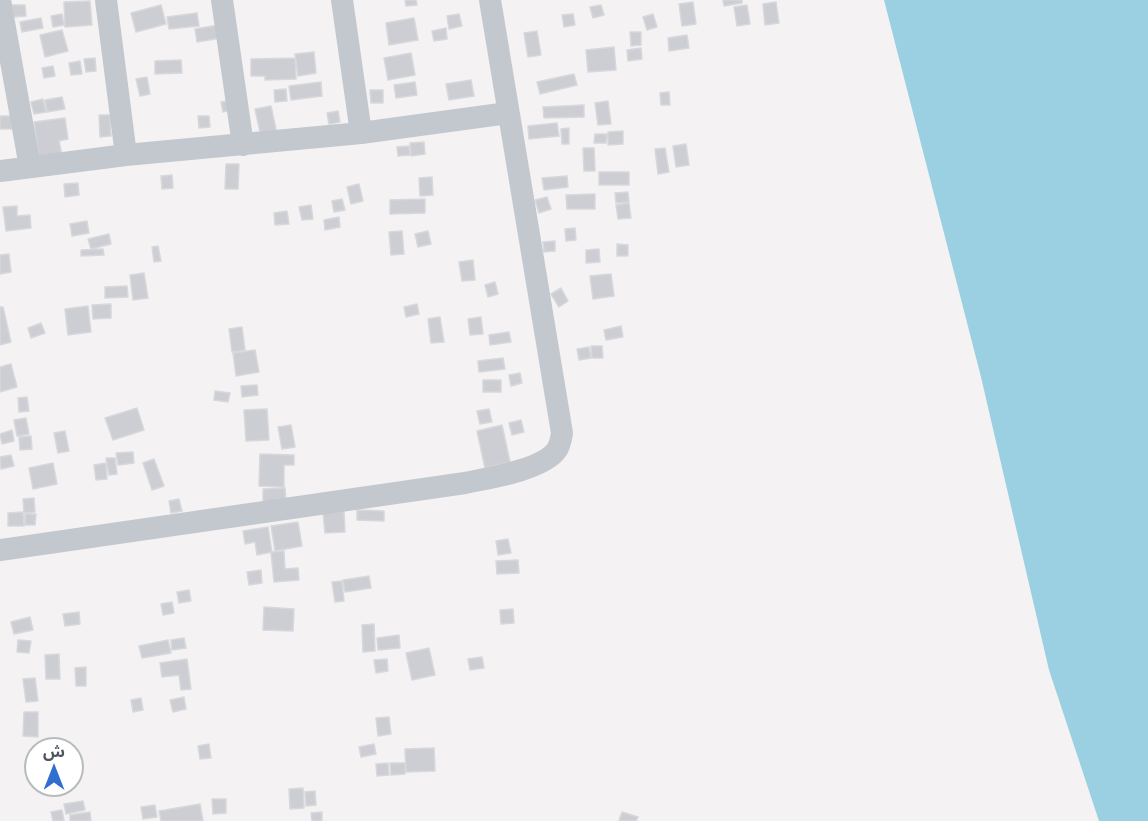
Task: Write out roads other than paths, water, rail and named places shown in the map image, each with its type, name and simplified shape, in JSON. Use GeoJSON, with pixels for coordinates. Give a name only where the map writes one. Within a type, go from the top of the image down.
{"type":"FeatureCollection","features":[{"type":"Feature","properties":{"kind":"street"},"geometry":{"type":"LineString","coordinates":[[0,0],[30,167]]}},
{"type":"Feature","properties":{"kind":"street"},"geometry":{"type":"LineString","coordinates":[[106,0],[126,155]]}},
{"type":"Feature","properties":{"kind":"street"},"geometry":{"type":"LineString","coordinates":[[222,0],[243,145]]}},
{"type":"Feature","properties":{"kind":"street"},"geometry":{"type":"LineString","coordinates":[[342,0],[361,133]]}},
{"type":"Feature","properties":{"kind":"street"},"geometry":{"type":"LineString","coordinates":[[0,550],[465,483],[499,476],[547,459],[558,449],[562,433],[490,0]]}},
{"type":"Feature","properties":{"kind":"street"},"geometry":{"type":"LineString","coordinates":[[0,171],[126,155],[361,133],[508,113]]}},
{"type":"Feature","properties":{"kind":"water"},"geometry":{"type":"Polygon","coordinates":[[[884,0],[1148,0],[1148,821],[1099,821],[1049,670],[981,377],[884,0]]]}}]}
